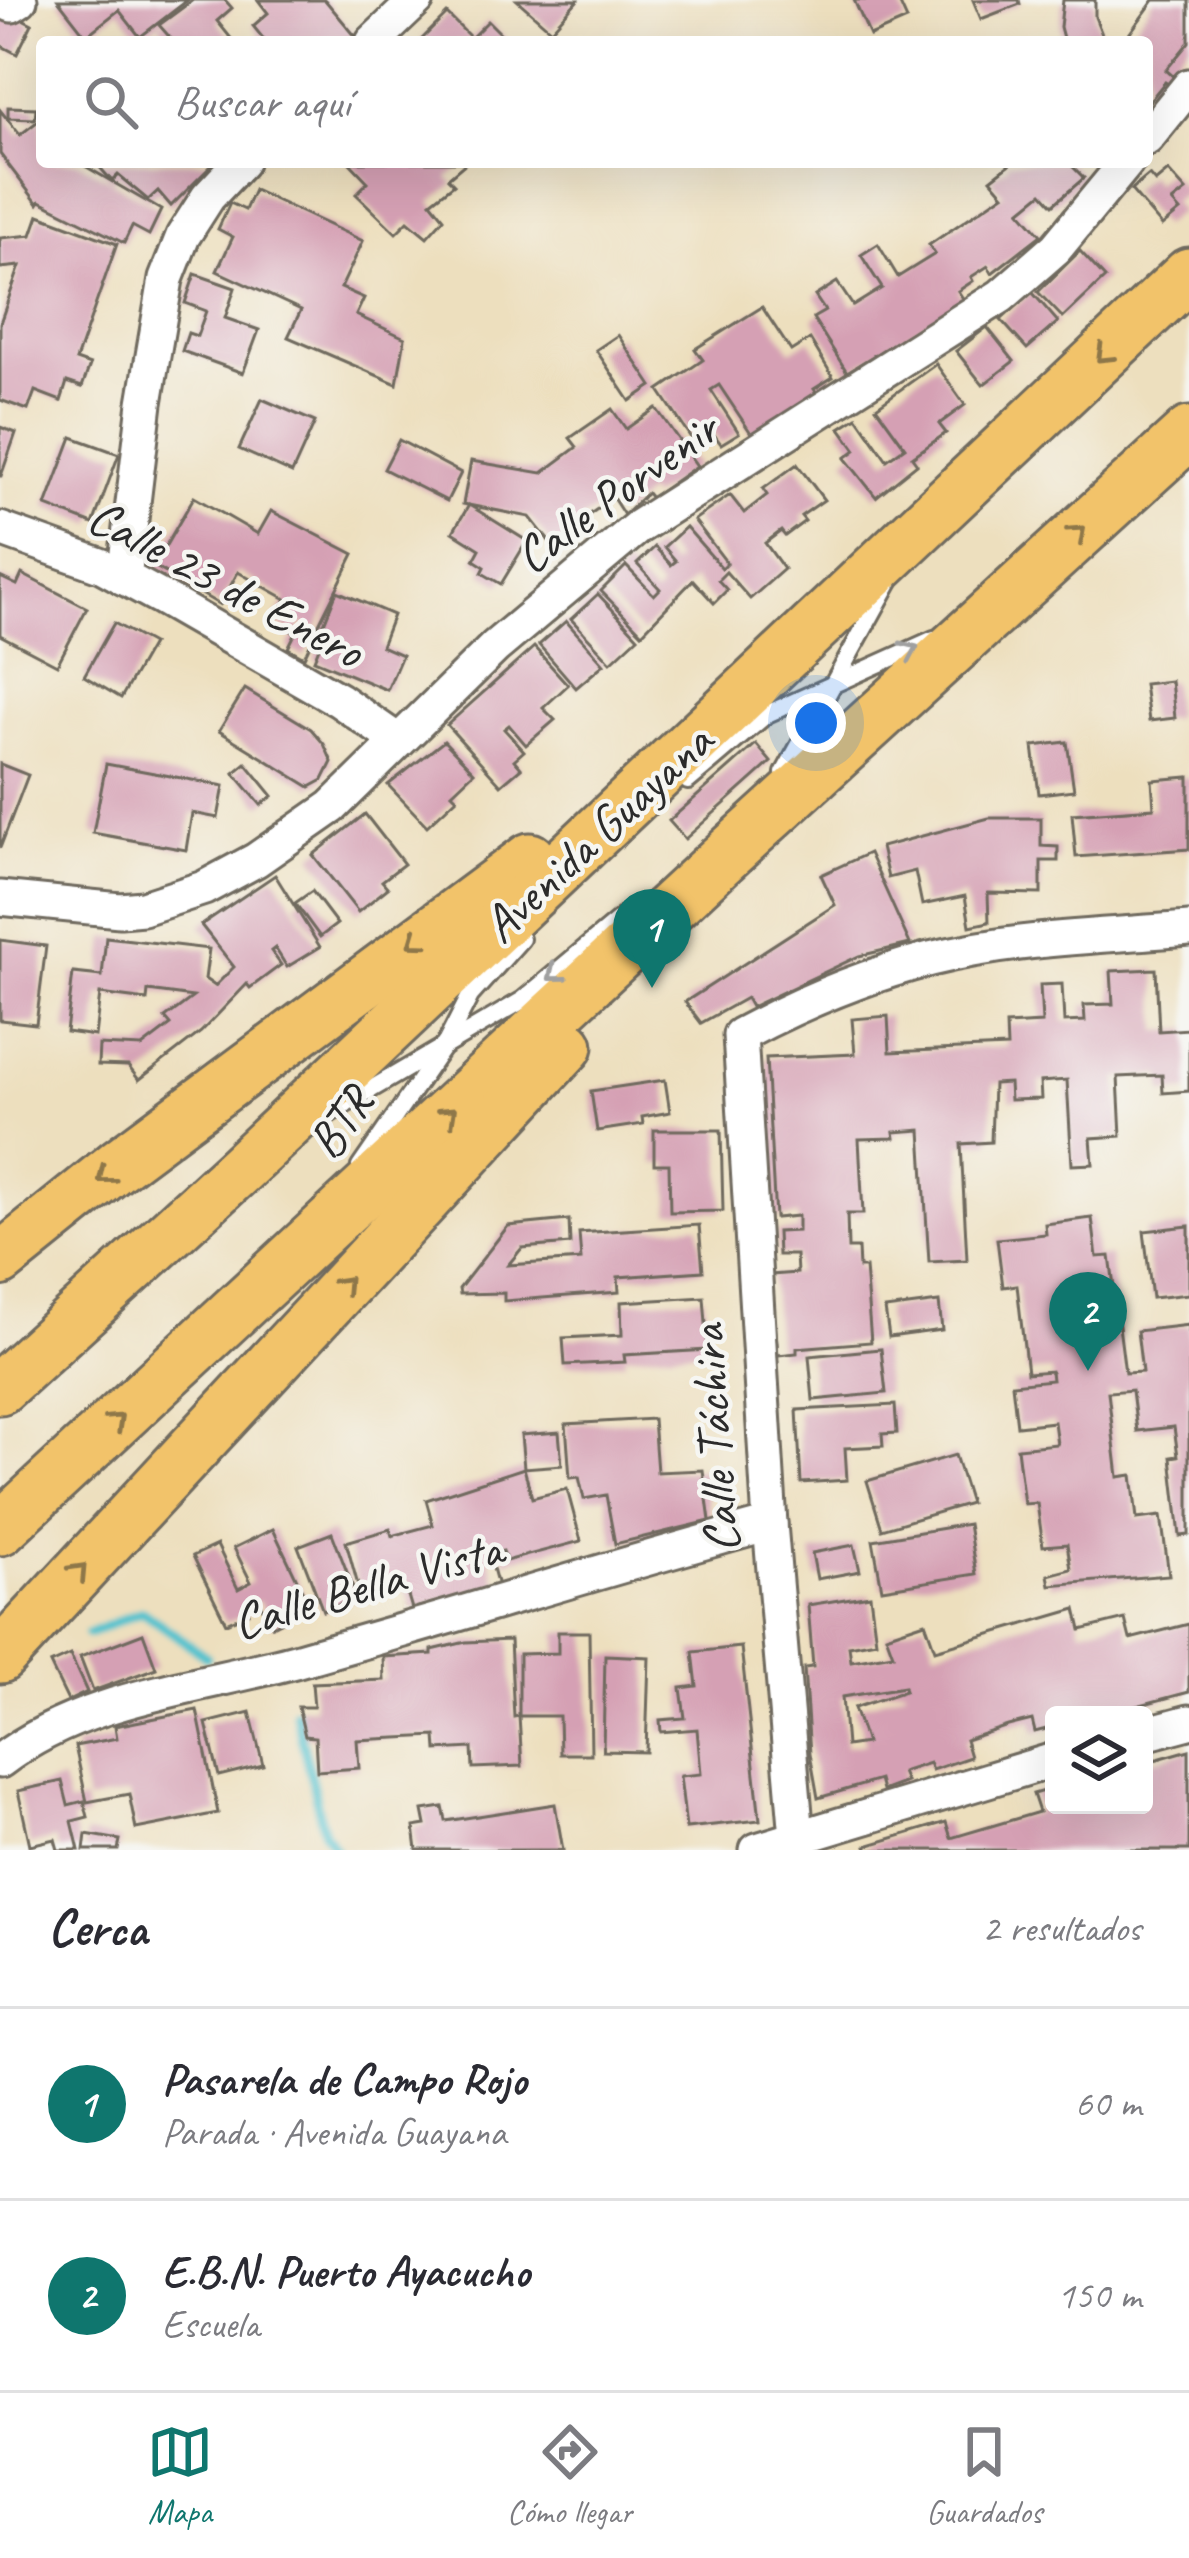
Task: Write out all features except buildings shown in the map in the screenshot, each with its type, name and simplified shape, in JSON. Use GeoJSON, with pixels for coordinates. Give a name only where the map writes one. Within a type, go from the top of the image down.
{"type":"FeatureCollection","features":[{"type":"Feature","properties":{"kind":"main road","name":"Avenida Guayana"},"geometry":{"type":"LineString","coordinates":[[0,1388],[662,788],[916,533],[1189,274]]}},
{"type":"Feature","properties":{"kind":"main road","name":"Avenida Guayana"},"geometry":{"type":"LineString","coordinates":[[0,1529],[1189,433]]}},
{"type":"Feature","properties":{"kind":"main road"},"geometry":{"type":"LineString","coordinates":[[0,1261],[118,1165],[561,837],[662,788]]}},
{"type":"Feature","properties":{"kind":"main road"},"geometry":{"type":"LineString","coordinates":[[0,1657],[632,977],[720,861]]}},
{"type":"Feature","properties":{"kind":"street"},"geometry":{"type":"LineString","coordinates":[[0,0],[12,5],[20,0]]}},
{"type":"Feature","properties":{"kind":"street"},"geometry":{"type":"LineString","coordinates":[[379,36],[417,0]]}},
{"type":"Feature","properties":{"kind":"street"},"geometry":{"type":"LineString","coordinates":[[1153,131],[1189,86]]}},
{"type":"Feature","properties":{"kind":"street"},"geometry":{"type":"LineString","coordinates":[[124,578],[142,422],[166,279],[183,236],[208,197],[235,168]]}},
{"type":"Feature","properties":{"kind":"street","name":"Calle Porvenir"},"geometry":{"type":"LineString","coordinates":[[0,898],[120,910],[164,904],[230,876],[311,824],[355,788],[495,647],[638,527],[1001,296],[1056,248],[1122,168]]}},
{"type":"Feature","properties":{"kind":"street","name":"Calle 23 de Enero"},"geometry":{"type":"LineString","coordinates":[[0,529],[64,550],[124,578],[339,700],[398,741]]}},
{"type":"Feature","properties":{"kind":"street","name":"Calle Táchira"},"geometry":{"type":"LineString","coordinates":[[775,1846],[770,1524],[740,1034],[848,985],[934,958],[1056,939],[1189,929]]}},
{"type":"Feature","properties":{"kind":"street","name":"Calle Bella Vista"},"geometry":{"type":"LineString","coordinates":[[0,1761],[43,1731],[88,1713],[298,1660],[770,1524]]}},
{"type":"Feature","properties":{"kind":"street"},"geometry":{"type":"LineString","coordinates":[[1153,1732],[1189,1722]]}},
{"type":"Feature","properties":{"kind":"street"},"geometry":{"type":"LineString","coordinates":[[775,1846],[1045,1763]]}},
{"type":"Feature","properties":{"kind":"lane"},"geometry":{"type":"LineString","coordinates":[[768,788],[794,760],[916,533]]}},
{"type":"Feature","properties":{"kind":"lane"},"geometry":{"type":"LineString","coordinates":[[662,788],[767,715],[992,612]]}},
{"type":"Feature","properties":{"kind":"lane","name":"BTR"},"geometry":{"type":"LineString","coordinates":[[241,1168],[447,1041],[524,1000],[644,898]]}},
{"type":"Feature","properties":{"kind":"lane","name":"BTR"},"geometry":{"type":"LineString","coordinates":[[302,1251],[447,1041],[470,996],[530,930]]}},
{"type":"Feature","properties":{"kind":"waterway"},"geometry":{"type":"LineString","coordinates":[[88,1634],[142,1611],[207,1657]]}},
{"type":"Feature","properties":{"kind":"waterway"},"geometry":{"type":"LineString","coordinates":[[295,1712],[324,1832],[336,1850]]}},
{"type":"Feature","properties":{"kind":"place","name":"Pasarela de Campo Rojo"},"geometry":{"type":"Point","coordinates":[652,988]}},
{"type":"Feature","properties":{"kind":"place","name":"E.B.N. Puerto Ayacucho"},"geometry":{"type":"Point","coordinates":[1088,1371]}}]}
